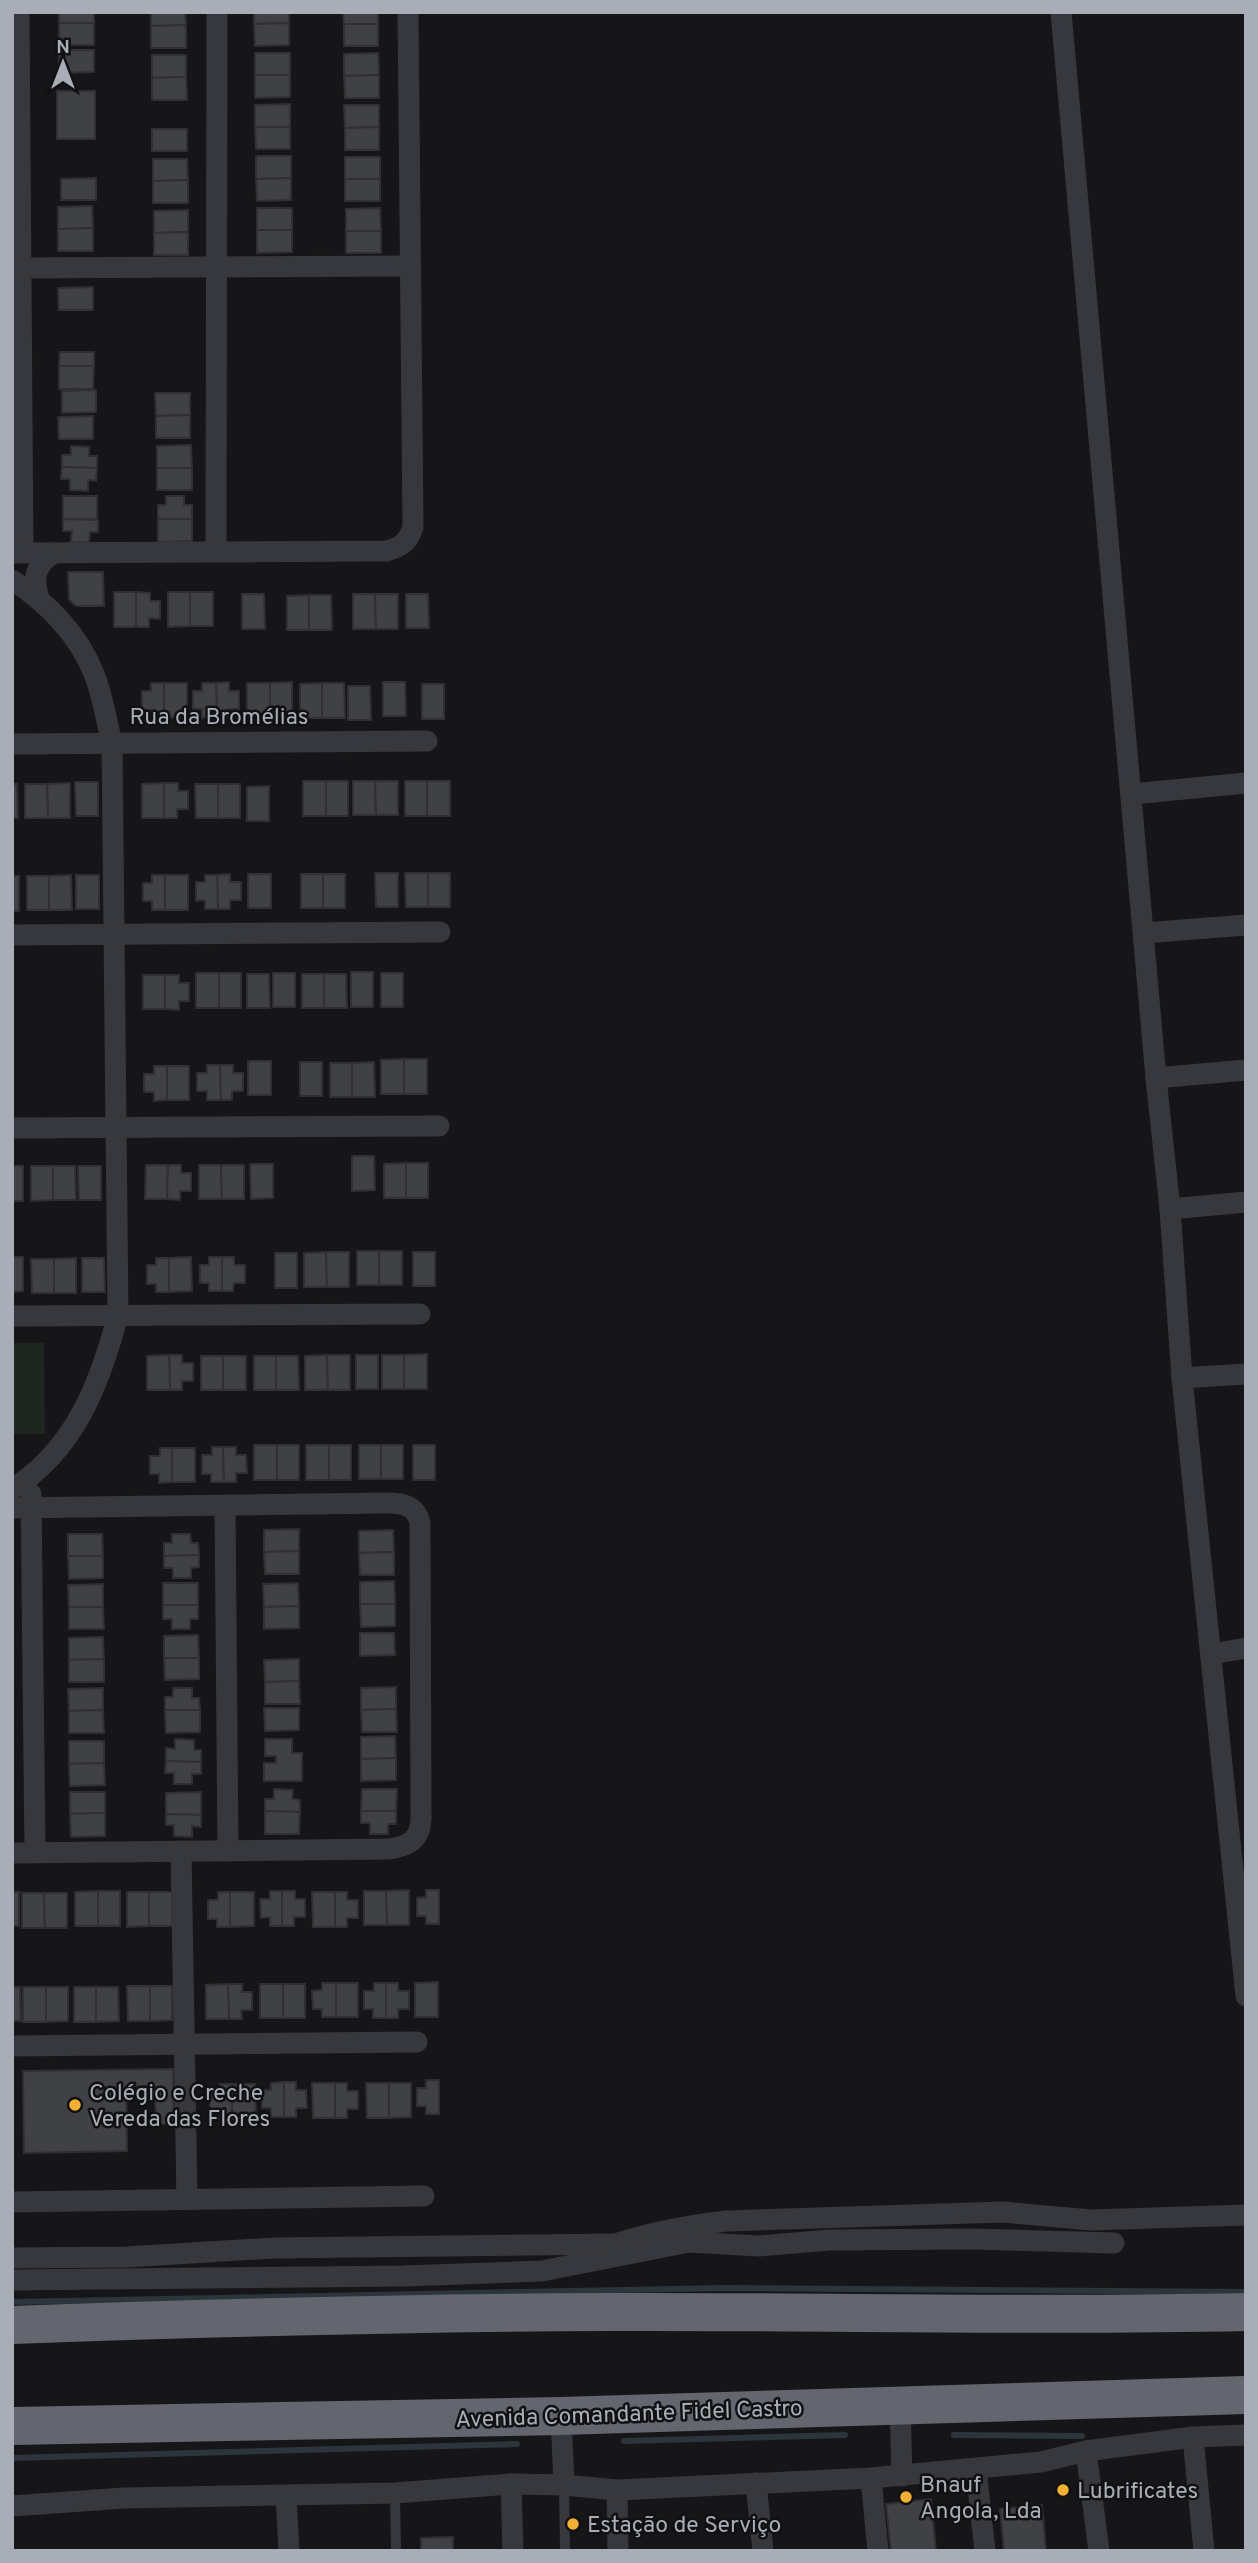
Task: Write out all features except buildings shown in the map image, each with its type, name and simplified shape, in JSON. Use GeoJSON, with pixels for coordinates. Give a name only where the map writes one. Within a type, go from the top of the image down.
{"type":"FeatureCollection","features":[{"type":"Feature","properties":{"kind":"highway"},"geometry":{"type":"LineString","coordinates":[[12,2325],[581,2312],[1142,2315],[1246,2312]]}},
{"type":"Feature","properties":{"kind":"highway","name":"Avenida Comandante Fidel Castro"},"geometry":{"type":"LineString","coordinates":[[12,2427],[561,2416],[1246,2395]]}},
{"type":"Feature","properties":{"kind":"street"},"geometry":{"type":"LineString","coordinates":[[19,12],[17,553],[386,551],[399,548],[408,541],[413,527],[408,12]]}},
{"type":"Feature","properties":{"kind":"street"},"geometry":{"type":"LineString","coordinates":[[216,551],[217,12]]}},
{"type":"Feature","properties":{"kind":"street"},"geometry":{"type":"LineString","coordinates":[[1061,12],[1170,1209],[1182,1378],[1212,1654],[1236,1820],[1246,1996]]}},
{"type":"Feature","properties":{"kind":"street"},"geometry":{"type":"LineString","coordinates":[[16,268],[410,265]]}},
{"type":"Feature","properties":{"kind":"street"},"geometry":{"type":"LineString","coordinates":[[40,601],[34,586],[36,572],[44,559],[54,553]]}},
{"type":"Feature","properties":{"kind":"street"},"geometry":{"type":"LineString","coordinates":[[12,580],[40,601],[76,640],[86,656],[95,675],[112,743],[118,1315],[84,1412],[52,1457],[12,1489]]}},
{"type":"Feature","properties":{"kind":"street","name":"Rua da Bromélias"},"geometry":{"type":"LineString","coordinates":[[12,744],[426,741]]}},
{"type":"Feature","properties":{"kind":"street"},"geometry":{"type":"LineString","coordinates":[[1132,794],[1246,783]]}},
{"type":"Feature","properties":{"kind":"street"},"geometry":{"type":"LineString","coordinates":[[1144,933],[1246,925]]}},
{"type":"Feature","properties":{"kind":"street"},"geometry":{"type":"LineString","coordinates":[[12,935],[440,932]]}},
{"type":"Feature","properties":{"kind":"street"},"geometry":{"type":"LineString","coordinates":[[1156,1077],[1246,1070]]}},
{"type":"Feature","properties":{"kind":"street"},"geometry":{"type":"LineString","coordinates":[[12,1128],[439,1126]]}},
{"type":"Feature","properties":{"kind":"street"},"geometry":{"type":"LineString","coordinates":[[1170,1209],[1246,1202]]}},
{"type":"Feature","properties":{"kind":"street"},"geometry":{"type":"LineString","coordinates":[[12,1316],[420,1314]]}},
{"type":"Feature","properties":{"kind":"street"},"geometry":{"type":"LineString","coordinates":[[1182,1378],[1246,1374]]}},
{"type":"Feature","properties":{"kind":"street"},"geometry":{"type":"LineString","coordinates":[[31,1475],[22,1508],[35,1852]]}},
{"type":"Feature","properties":{"kind":"street"},"geometry":{"type":"LineString","coordinates":[[12,1853],[389,1849],[405,1846],[419,1834],[421,1819],[421,1534],[418,1513],[410,1506],[397,1503],[22,1508]]}},
{"type":"Feature","properties":{"kind":"street"},"geometry":{"type":"LineString","coordinates":[[225,1506],[228,1850]]}},
{"type":"Feature","properties":{"kind":"street"},"geometry":{"type":"LineString","coordinates":[[1212,1654],[1246,1648]]}},
{"type":"Feature","properties":{"kind":"street"},"geometry":{"type":"LineString","coordinates":[[181,1851],[187,2200]]}},
{"type":"Feature","properties":{"kind":"street"},"geometry":{"type":"LineString","coordinates":[[12,2046],[417,2042]]}},
{"type":"Feature","properties":{"kind":"street"},"geometry":{"type":"LineString","coordinates":[[12,2202],[424,2196]]}},
{"type":"Feature","properties":{"kind":"street"},"geometry":{"type":"LineString","coordinates":[[542,2271],[616,2244],[681,2226],[819,2217],[1003,2212],[1091,2220],[1246,2215]]}},
{"type":"Feature","properties":{"kind":"street"},"geometry":{"type":"LineString","coordinates":[[12,2280],[404,2276],[542,2271],[689,2242],[759,2246],[830,2240],[972,2239],[1114,2243]]}},
{"type":"Feature","properties":{"kind":"street"},"geometry":{"type":"LineString","coordinates":[[12,2258],[127,2256],[301,2247],[616,2244]]}},
{"type":"Feature","properties":{"kind":"street"},"geometry":{"type":"LineString","coordinates":[[900,2405],[902,2476]]}},
{"type":"Feature","properties":{"kind":"street"},"geometry":{"type":"LineString","coordinates":[[561,2416],[564,2485]]}},
{"type":"Feature","properties":{"kind":"street"},"geometry":{"type":"LineString","coordinates":[[12,2506],[124,2498],[395,2493],[511,2484],[617,2490],[871,2478],[1041,2462],[1086,2451],[1193,2437],[1246,2435]]}},
{"type":"Feature","properties":{"kind":"street"},"geometry":{"type":"LineString","coordinates":[[1193,2437],[1204,2551]]}},
{"type":"Feature","properties":{"kind":"street"},"geometry":{"type":"LineString","coordinates":[[1086,2451],[1099,2551]]}},
{"type":"Feature","properties":{"kind":"street"},"geometry":{"type":"LineString","coordinates":[[976,2469],[985,2551]]}},
{"type":"Feature","properties":{"kind":"street"},"geometry":{"type":"LineString","coordinates":[[871,2478],[878,2551]]}},
{"type":"Feature","properties":{"kind":"street"},"geometry":{"type":"LineString","coordinates":[[756,2483],[763,2551]]}},
{"type":"Feature","properties":{"kind":"street"},"geometry":{"type":"LineString","coordinates":[[511,2484],[513,2551]]}},
{"type":"Feature","properties":{"kind":"street"},"geometry":{"type":"LineString","coordinates":[[617,2490],[618,2551]]}},
{"type":"Feature","properties":{"kind":"street"},"geometry":{"type":"LineString","coordinates":[[286,2496],[289,2551]]}},
{"type":"Feature","properties":{"kind":"lane"},"geometry":{"type":"LineString","coordinates":[[564,2485],[565,2551]]}},
{"type":"Feature","properties":{"kind":"lane"},"geometry":{"type":"LineString","coordinates":[[395,2493],[397,2551]]}},
{"type":"Feature","properties":{"kind":"shaded area"},"geometry":{"type":"Polygon","coordinates":[[[12,1343],[44,1343],[45,1434],[12,1434],[12,1343]]]}},
{"type":"Feature","properties":{"kind":"waterway"},"geometry":{"type":"LineString","coordinates":[[12,2302],[724,2288],[1246,2292]]}},
{"type":"Feature","properties":{"kind":"waterway"},"geometry":{"type":"LineString","coordinates":[[624,2441],[845,2435]]}},
{"type":"Feature","properties":{"kind":"waterway"},"geometry":{"type":"LineString","coordinates":[[954,2435],[1082,2436]]}},
{"type":"Feature","properties":{"kind":"waterway"},"geometry":{"type":"LineString","coordinates":[[12,2458],[517,2444]]}},
{"type":"Feature","properties":{"kind":"place","name":"Colégio e Creche Vereda das Flores"},"geometry":{"type":"Point","coordinates":[75,2105]}},
{"type":"Feature","properties":{"kind":"place","name":"Lubrificates"},"geometry":{"type":"Point","coordinates":[1063,2490]}},
{"type":"Feature","properties":{"kind":"place","name":"Bnauf Angola, Lda"},"geometry":{"type":"Point","coordinates":[906,2497]}},
{"type":"Feature","properties":{"kind":"place","name":"Estação de Serviço"},"geometry":{"type":"Point","coordinates":[573,2524]}}]}
